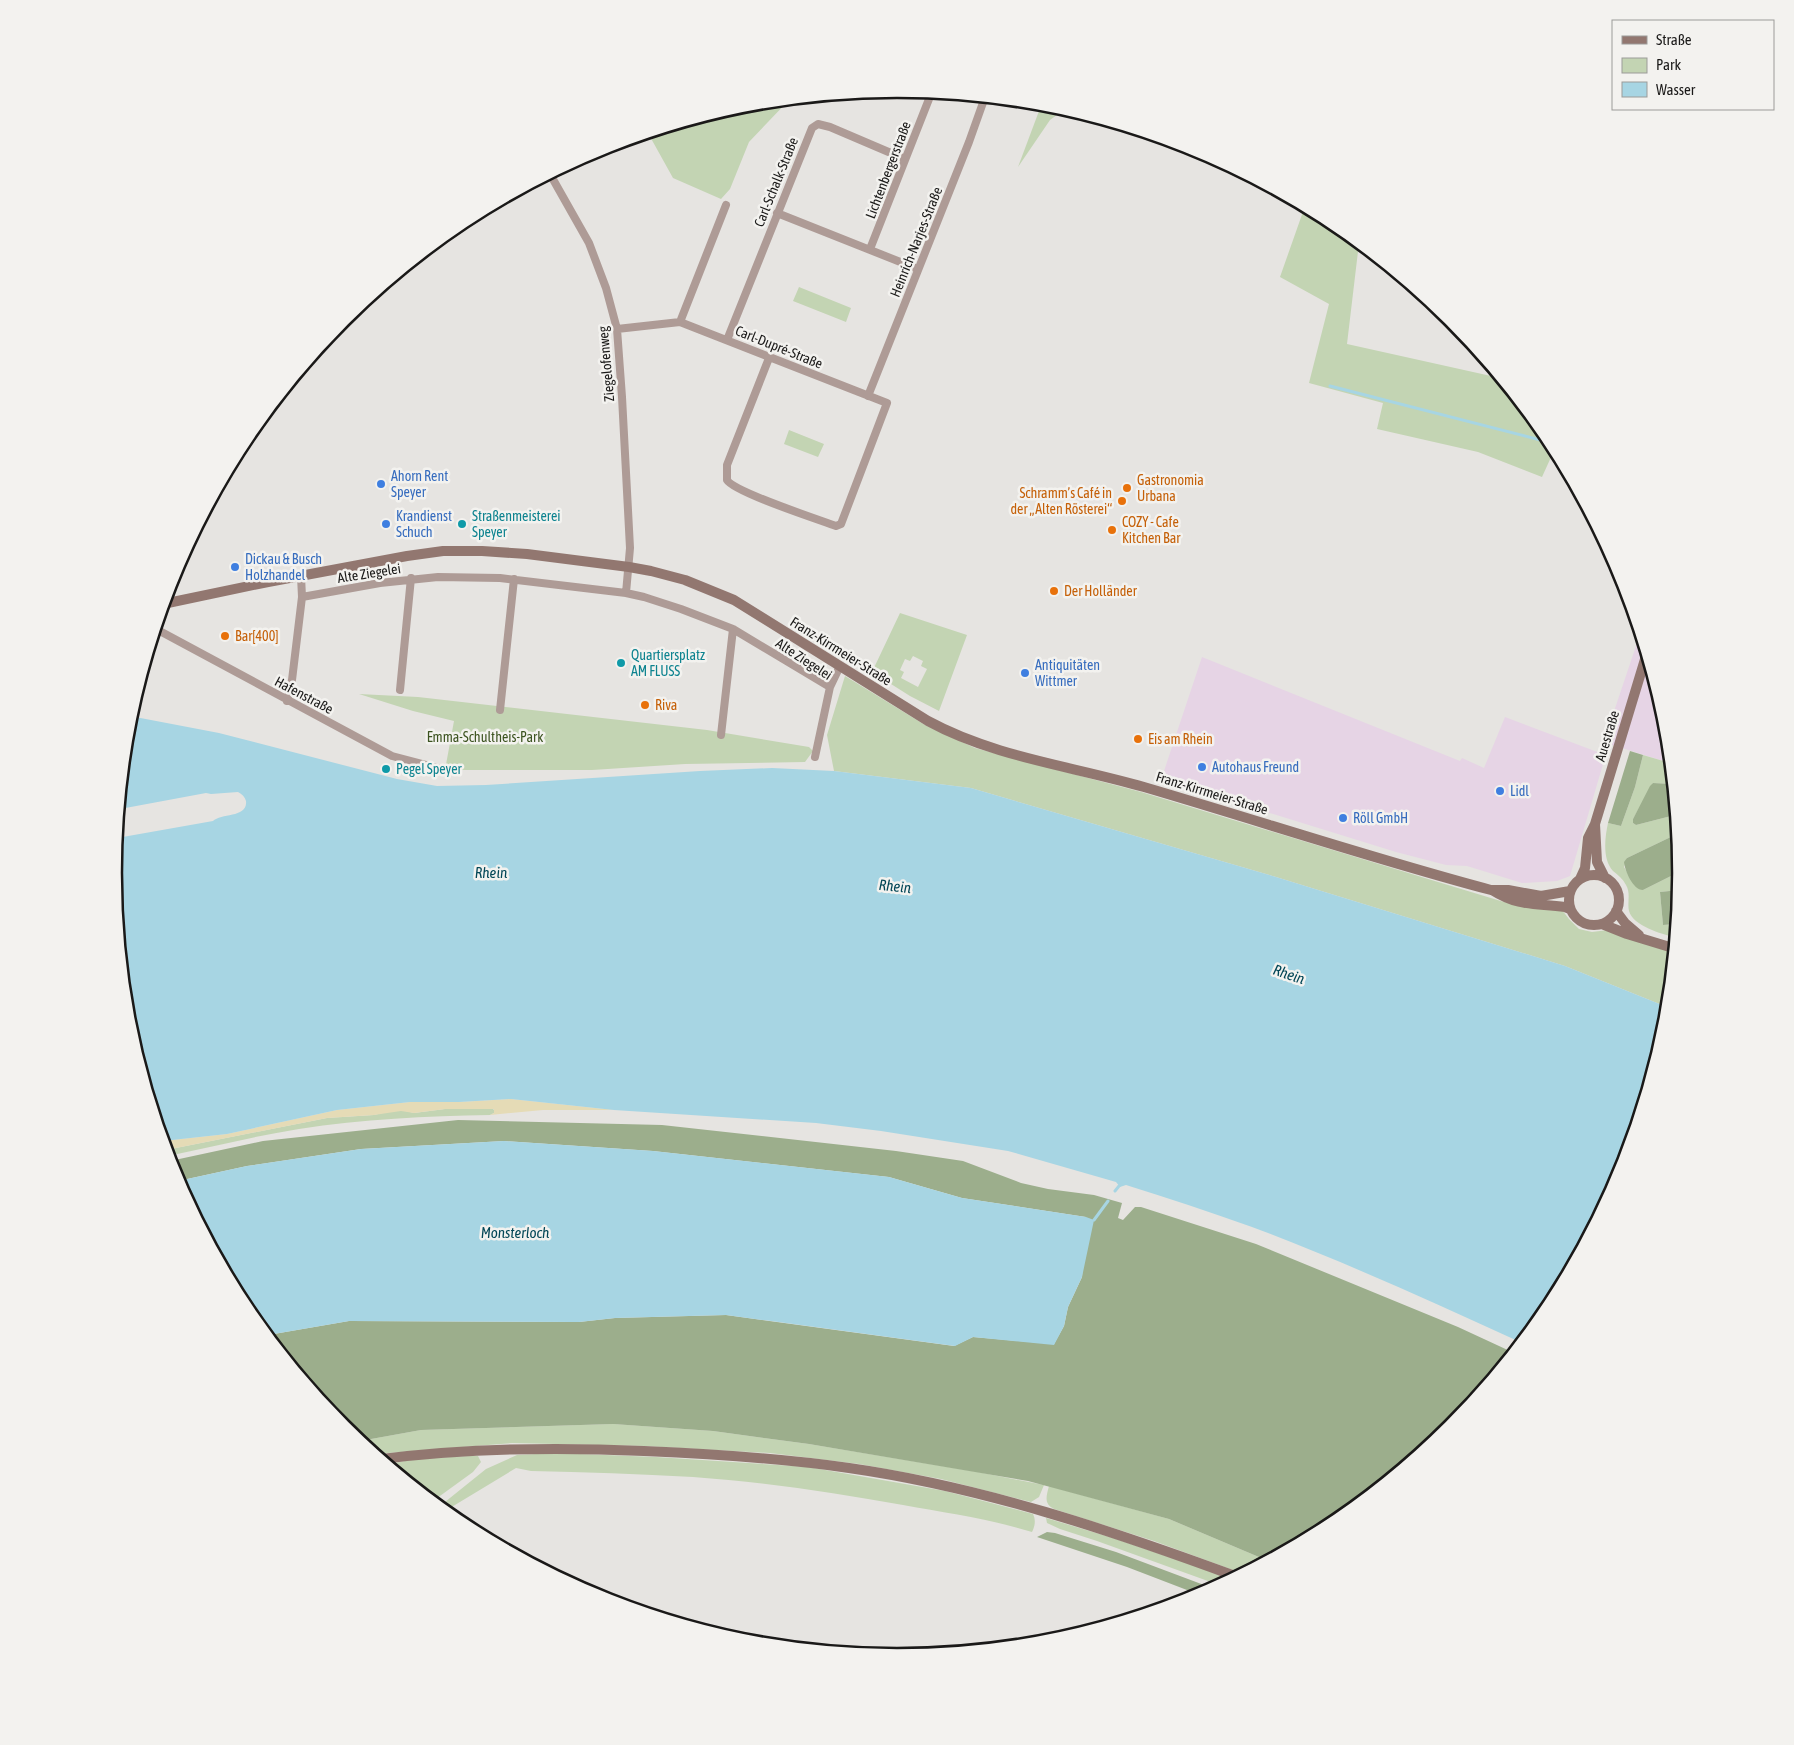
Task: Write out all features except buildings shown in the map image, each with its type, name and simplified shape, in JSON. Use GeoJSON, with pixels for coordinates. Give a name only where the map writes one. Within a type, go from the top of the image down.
{"type":"FeatureCollection","features":[{"type":"Feature","properties":{"kind":"street","name":"Lichtenbergerstraße"},"geometry":{"type":"LineString","coordinates":[[870,249],[930,99]]}},
{"type":"Feature","properties":{"kind":"street","name":"Heinrich-Narjes-Straße"},"geometry":{"type":"LineString","coordinates":[[868,396],[984,103]]}},
{"type":"Feature","properties":{"kind":"street","name":"Carl-Schalk-Straße"},"geometry":{"type":"LineString","coordinates":[[727,340],[810,130],[818,124],[830,127],[905,159]]}},
{"type":"Feature","properties":{"kind":"street","name":"Ziegelofenweg"},"geometry":{"type":"LineString","coordinates":[[552,178],[589,243],[606,288],[617,329],[622,397],[629,567]]}},
{"type":"Feature","properties":{"kind":"street"},"geometry":{"type":"LineString","coordinates":[[680,322],[726,205]]}},
{"type":"Feature","properties":{"kind":"street"},"geometry":{"type":"LineString","coordinates":[[777,213],[918,268]]}},
{"type":"Feature","properties":{"kind":"street","name":"Carl-Dupré-Straße"},"geometry":{"type":"LineString","coordinates":[[617,329],[680,322],[886,403],[840,524],[836,526],[757,497],[732,486],[727,480],[727,465],[769,358]]}},
{"type":"Feature","properties":{"kind":"street","name":"Franz-Kirrmeier-Straße"},"geometry":{"type":"LineString","coordinates":[[171,602],[443,550],[527,554],[650,571],[685,580],[734,600],[928,721],[948,732],[974,742],[1048,764],[1141,786],[1334,845],[1491,890],[1506,899],[1524,904],[1565,906],[1570,909]]}},
{"type":"Feature","properties":{"kind":"street"},"geometry":{"type":"LineString","coordinates":[[626,593],[629,567]]}},
{"type":"Feature","properties":{"kind":"street"},"geometry":{"type":"LineString","coordinates":[[287,701],[292,680],[302,597],[301,576]]}},
{"type":"Feature","properties":{"kind":"street","name":"Alte Ziegelei"},"geometry":{"type":"LineString","coordinates":[[302,597],[411,578],[482,577],[514,579],[644,597],[733,629],[830,687],[815,757]]}},
{"type":"Feature","properties":{"kind":"street","name":"Alte Ziegelei"},"geometry":{"type":"LineString","coordinates":[[400,690],[411,578]]}},
{"type":"Feature","properties":{"kind":"street"},"geometry":{"type":"LineString","coordinates":[[500,710],[514,579]]}},
{"type":"Feature","properties":{"kind":"street"},"geometry":{"type":"LineString","coordinates":[[721,735],[733,629]]}},
{"type":"Feature","properties":{"kind":"street","name":"Hafenstraße"},"geometry":{"type":"LineString","coordinates":[[160,631],[392,756],[445,770]]}},
{"type":"Feature","properties":{"kind":"street"},"geometry":{"type":"LineString","coordinates":[[830,687],[840,666]]}},
{"type":"Feature","properties":{"kind":"street","name":"Auestraße"},"geometry":{"type":"LineString","coordinates":[[1580,879],[1585,868],[1588,838],[1644,667]]}},
{"type":"Feature","properties":{"kind":"street","name":"Auestraße"},"geometry":{"type":"LineString","coordinates":[[1594,824],[1597,862],[1605,878]]}},
{"type":"Feature","properties":{"kind":"street"},"geometry":{"type":"LineString","coordinates":[[1595,875],[1605,878],[1611,883],[1618,894],[1616,911],[1610,919],[1602,924],[1586,924],[1577,919],[1570,909],[1568,899],[1570,891],[1580,879],[1595,875]]}},
{"type":"Feature","properties":{"kind":"street","name":"Franz-Kirrmeier-Straße"},"geometry":{"type":"LineString","coordinates":[[1491,890],[1508,890],[1541,896],[1570,891]]}},
{"type":"Feature","properties":{"kind":"street"},"geometry":{"type":"LineString","coordinates":[[1616,911],[1624,923],[1646,940]]}},
{"type":"Feature","properties":{"kind":"street"},"geometry":{"type":"LineString","coordinates":[[1602,924],[1668,946]]}},
{"type":"Feature","properties":{"kind":"street"},"geometry":{"type":"LineString","coordinates":[[390,1458],[512,1448],[598,1449],[745,1456],[850,1468],[939,1485],[1041,1511],[1148,1543],[1228,1573]]}},
{"type":"Feature","properties":{"kind":"shaded area"},"geometry":{"type":"Polygon","coordinates":[[[1637,643],[1657,721],[1663,761],[1609,744],[1570,876],[1557,881],[1522,883],[1467,866],[1446,865],[1396,852],[1205,793],[1160,783],[1202,657],[1460,761],[1462,758],[1484,768],[1505,717],[1600,753],[1637,643]]]}},
{"type":"Feature","properties":{"kind":"green space"},"geometry":{"type":"Polygon","coordinates":[[[783,106],[749,142],[730,189],[721,199],[673,178],[651,138],[696,124],[746,112],[783,106]]]}},
{"type":"Feature","properties":{"kind":"green space"},"geometry":{"type":"Polygon","coordinates":[[[1039,111],[1058,114],[1050,120],[1018,167],[1039,111]]]}},
{"type":"Feature","properties":{"kind":"green space"},"geometry":{"type":"Polygon","coordinates":[[[1303,212],[1358,250],[1347,344],[1492,376],[1512,401],[1551,458],[1542,477],[1478,452],[1377,429],[1383,403],[1309,383],[1329,304],[1280,277],[1303,212]]]}},
{"type":"Feature","properties":{"kind":"green space"},"geometry":{"type":"Polygon","coordinates":[[[799,287],[851,308],[846,322],[793,301],[799,287]]]}},
{"type":"Feature","properties":{"kind":"green space"},"geometry":{"type":"Polygon","coordinates":[[[789,430],[824,444],[818,457],[784,444],[789,430]]]}},
{"type":"Feature","properties":{"kind":"green space"},"geometry":{"type":"Polygon","coordinates":[[[900,613],[967,635],[939,711],[910,696],[872,672],[900,613]],[[913,656],[910,661],[905,659],[900,670],[904,672],[901,678],[918,687],[927,669],[921,666],[923,661],[913,656]]]}},
{"type":"Feature","properties":{"kind":"green space"},"geometry":{"type":"Polygon","coordinates":[[[845,676],[925,725],[975,748],[1141,792],[1504,902],[1562,910],[1579,929],[1592,932],[1608,930],[1667,950],[1660,1004],[1565,966],[1276,877],[971,788],[834,771],[827,735],[845,676]]]}},
{"type":"Feature","properties":{"kind":"green space","name":"Emma-Schultheis-Park"},"geometry":{"type":"Polygon","coordinates":[[[359,694],[418,697],[707,730],[809,747],[813,751],[805,762],[685,764],[592,770],[445,770],[454,721],[413,711],[359,694]]]}},
{"type":"Feature","properties":{"kind":"green space"},"geometry":{"type":"Polygon","coordinates":[[[1630,751],[1643,755],[1635,787],[1621,826],[1608,823],[1630,751]]]}},
{"type":"Feature","properties":{"kind":"green space"},"geometry":{"type":"Polygon","coordinates":[[[1643,755],[1663,761],[1666,784],[1653,783],[1633,819],[1633,823],[1636,825],[1669,816],[1671,837],[1627,858],[1624,867],[1630,877],[1643,890],[1672,876],[1671,891],[1660,892],[1663,925],[1670,924],[1669,936],[1649,929],[1636,921],[1629,911],[1627,888],[1613,871],[1607,860],[1605,841],[1608,823],[1621,826],[1635,787],[1643,755]]]}},
{"type":"Feature","properties":{"kind":"green space"},"geometry":{"type":"Polygon","coordinates":[[[1653,783],[1666,784],[1669,816],[1636,825],[1633,823],[1633,819],[1653,783]]]}},
{"type":"Feature","properties":{"kind":"green space"},"geometry":{"type":"Polygon","coordinates":[[[1671,837],[1672,876],[1643,890],[1636,887],[1630,879],[1624,862],[1627,858],[1671,837]]]}},
{"type":"Feature","properties":{"kind":"green space"},"geometry":{"type":"Polygon","coordinates":[[[1671,891],[1670,924],[1663,925],[1660,892],[1671,891]]]}},
{"type":"Feature","properties":{"kind":"green space"},"geometry":{"type":"Polygon","coordinates":[[[492,1108],[495,1111],[490,1115],[371,1120],[323,1126],[250,1138],[175,1154],[173,1149],[327,1118],[374,1115],[401,1110],[414,1113],[445,1109],[492,1108]]]}},
{"type":"Feature","properties":{"kind":"green space"},"geometry":{"type":"Polygon","coordinates":[[[458,1120],[662,1125],[896,1151],[963,1161],[1021,1183],[1048,1189],[1094,1195],[1122,1203],[1118,1218],[1123,1220],[1135,1207],[1141,1207],[1256,1244],[1458,1327],[1507,1350],[1445,1421],[1408,1455],[1328,1517],[1260,1557],[1169,1519],[1028,1481],[809,1444],[713,1431],[613,1424],[421,1430],[369,1439],[314,1383],[275,1334],[349,1321],[579,1322],[615,1318],[726,1315],[954,1346],[973,1337],[1054,1344],[1064,1326],[1068,1307],[1082,1277],[1086,1217],[962,1198],[889,1177],[653,1151],[504,1141],[361,1149],[247,1166],[186,1179],[177,1159],[263,1141],[458,1120]]]}},
{"type":"Feature","properties":{"kind":"green space"},"geometry":{"type":"Polygon","coordinates":[[[613,1424],[713,1431],[809,1444],[1044,1485],[1039,1497],[1031,1502],[941,1479],[859,1464],[770,1453],[645,1446],[512,1443],[384,1453],[369,1439],[421,1430],[613,1424]]]}},
{"type":"Feature","properties":{"kind":"green space"},"geometry":{"type":"Polygon","coordinates":[[[555,1453],[656,1457],[808,1467],[945,1491],[1033,1514],[1035,1519],[1032,1532],[984,1520],[903,1505],[772,1485],[693,1477],[531,1471],[516,1468],[452,1507],[445,1502],[486,1469],[517,1455],[555,1453]]]}},
{"type":"Feature","properties":{"kind":"green space"},"geometry":{"type":"Polygon","coordinates":[[[478,1456],[481,1462],[473,1472],[439,1497],[396,1463],[416,1459],[478,1456]]]}},
{"type":"Feature","properties":{"kind":"green space"},"geometry":{"type":"Polygon","coordinates":[[[1049,1486],[1169,1519],[1260,1557],[1234,1571],[1154,1541],[1054,1509],[1047,1502],[1049,1486]]]}},
{"type":"Feature","properties":{"kind":"green space"},"geometry":{"type":"Polygon","coordinates":[[[1046,1518],[1113,1538],[1224,1575],[1210,1582],[1047,1523],[1046,1518]]]}},
{"type":"Feature","properties":{"kind":"green space"},"geometry":{"type":"Polygon","coordinates":[[[1047,1532],[1055,1533],[1116,1552],[1203,1585],[1189,1591],[1127,1567],[1037,1537],[1047,1532]]]}},
{"type":"Feature","properties":{"kind":"sand"},"geometry":{"type":"Polygon","coordinates":[[[511,1099],[614,1110],[543,1110],[490,1115],[494,1113],[494,1109],[445,1109],[414,1113],[401,1111],[327,1118],[173,1149],[170,1140],[227,1134],[337,1110],[410,1102],[511,1099]]]}},
{"type":"Feature","properties":{"kind":"water","name":"Rhein"},"geometry":{"type":"Polygon","coordinates":[[[138,717],[219,733],[397,779],[437,786],[486,785],[772,768],[834,771],[971,788],[1276,877],[1565,966],[1660,1004],[1646,1073],[1631,1122],[1613,1169],[1592,1215],[1568,1260],[1515,1340],[1320,1254],[1252,1227],[1173,1200],[1126,1185],[1120,1187],[1116,1182],[1008,1151],[881,1131],[816,1123],[614,1110],[511,1099],[410,1102],[337,1110],[227,1134],[170,1140],[148,1073],[137,1024],[129,974],[124,923],[122,872],[123,837],[213,821],[239,813],[245,806],[245,798],[238,792],[206,793],[125,808],[138,717]]]}},
{"type":"Feature","properties":{"kind":"water","name":"Monsterloch"},"geometry":{"type":"Polygon","coordinates":[[[504,1141],[653,1151],[889,1177],[962,1198],[1086,1217],[1094,1220],[1082,1277],[1068,1307],[1064,1326],[1054,1345],[973,1337],[955,1346],[726,1315],[615,1318],[579,1322],[349,1321],[275,1334],[226,1260],[186,1179],[247,1166],[361,1149],[504,1141]]]}},
{"type":"Feature","properties":{"kind":"waterway"},"geometry":{"type":"LineString","coordinates":[[1330,386],[1539,440]]}},
{"type":"Feature","properties":{"kind":"waterway"},"geometry":{"type":"LineString","coordinates":[[1115,1191],[1119,1186]]}},
{"type":"Feature","properties":{"kind":"waterway"},"geometry":{"type":"LineString","coordinates":[[1094,1220],[1108,1201]]}},
{"type":"Feature","properties":{"kind":"place","name":"Ahorn Rent Speyer"},"geometry":{"type":"Point","coordinates":[381,484]}},
{"type":"Feature","properties":{"kind":"place","name":"Gastronomia Urbana"},"geometry":{"type":"Point","coordinates":[1127,488]}},
{"type":"Feature","properties":{"kind":"place","name":"Schramm’s Café in der „Alten Rösterei“"},"geometry":{"type":"Point","coordinates":[1122,501]}},
{"type":"Feature","properties":{"kind":"place","name":"Krandienst Schuch"},"geometry":{"type":"Point","coordinates":[386,524]}},
{"type":"Feature","properties":{"kind":"place","name":"Straßenmeisterei Speyer"},"geometry":{"type":"Point","coordinates":[462,524]}},
{"type":"Feature","properties":{"kind":"place","name":"COZY - Cafe Kitchen Bar"},"geometry":{"type":"Point","coordinates":[1112,530]}},
{"type":"Feature","properties":{"kind":"place","name":"Dickau & Busch Holzhandel"},"geometry":{"type":"Point","coordinates":[235,567]}},
{"type":"Feature","properties":{"kind":"place","name":"Der Holländer"},"geometry":{"type":"Point","coordinates":[1054,591]}},
{"type":"Feature","properties":{"kind":"place","name":"Bar[400]"},"geometry":{"type":"Point","coordinates":[225,636]}},
{"type":"Feature","properties":{"kind":"place","name":"Quartiersplatz AM FLUSS"},"geometry":{"type":"Point","coordinates":[621,663]}},
{"type":"Feature","properties":{"kind":"place","name":"Antiquitäten Wittmer"},"geometry":{"type":"Point","coordinates":[1025,673]}},
{"type":"Feature","properties":{"kind":"place","name":"Riva"},"geometry":{"type":"Point","coordinates":[645,705]}},
{"type":"Feature","properties":{"kind":"place","name":"Eis am Rhein"},"geometry":{"type":"Point","coordinates":[1138,739]}},
{"type":"Feature","properties":{"kind":"place","name":"Autohaus Freund"},"geometry":{"type":"Point","coordinates":[1202,767]}},
{"type":"Feature","properties":{"kind":"place","name":"Pegel Speyer"},"geometry":{"type":"Point","coordinates":[386,769]}},
{"type":"Feature","properties":{"kind":"place","name":"Lidl"},"geometry":{"type":"Point","coordinates":[1500,791]}},
{"type":"Feature","properties":{"kind":"place","name":"Röll GmbH"},"geometry":{"type":"Point","coordinates":[1343,818]}}]}
